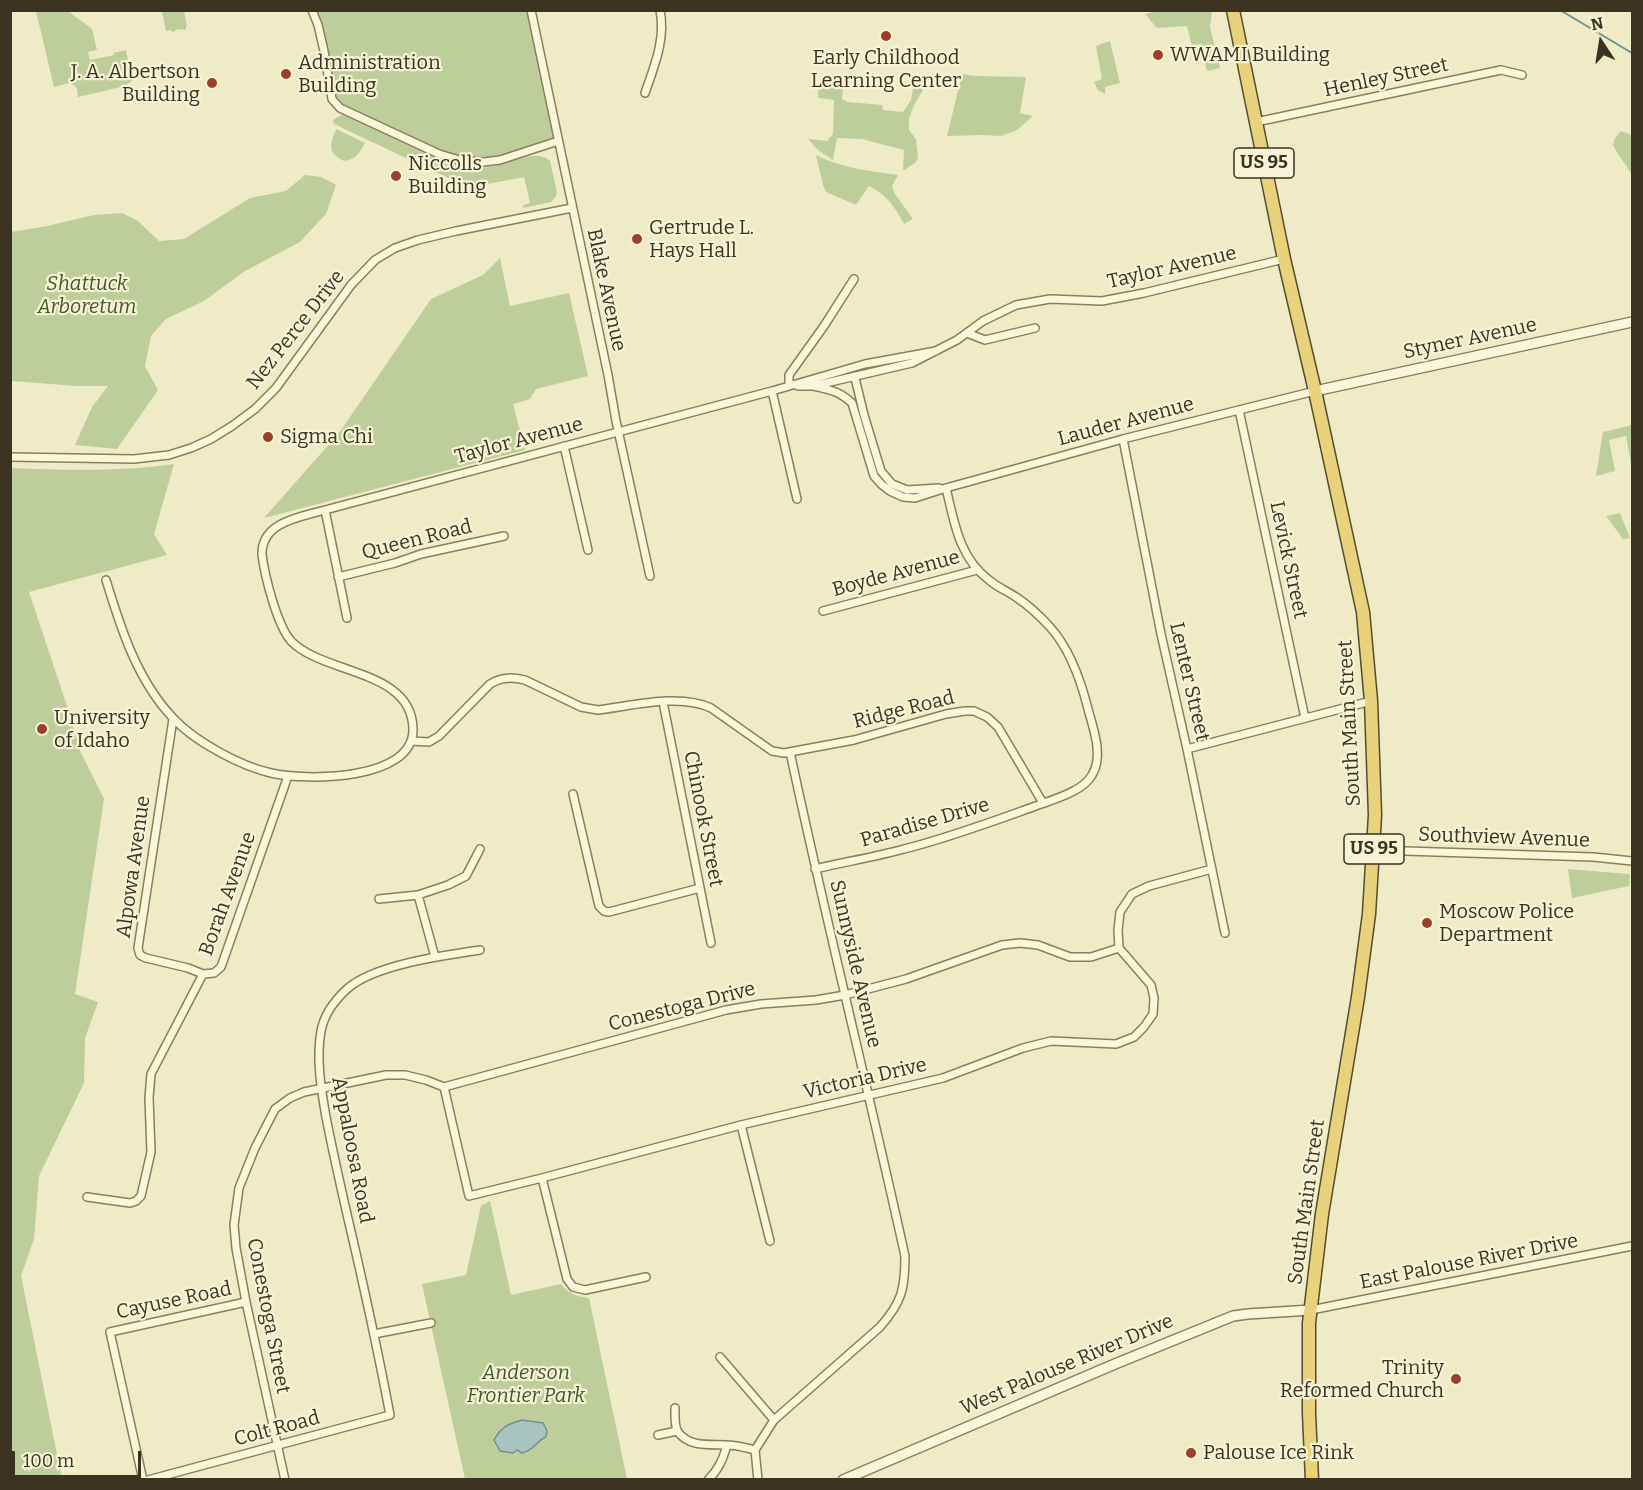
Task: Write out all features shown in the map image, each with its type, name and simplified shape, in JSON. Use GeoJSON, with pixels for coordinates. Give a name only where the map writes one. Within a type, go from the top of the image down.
{"type":"FeatureCollection","features":[{"type":"Feature","properties":{"kind":"highway","name":"South Main Street"},"geometry":{"type":"LineString","coordinates":[[1233,10],[1284,259],[1363,612],[1371,701],[1375,805],[1374,850],[1369,914],[1358,998],[1322,1214],[1311,1310],[1309,1413],[1312,1479]]}},
{"type":"Feature","properties":{"kind":"street"},"geometry":{"type":"LineString","coordinates":[[312,10],[324,51],[332,99],[340,108],[439,154],[463,161],[501,160],[558,141]]}},
{"type":"Feature","properties":{"kind":"street","name":"Blake Avenue"},"geometry":{"type":"LineString","coordinates":[[531,10],[650,576]]}},
{"type":"Feature","properties":{"kind":"street"},"geometry":{"type":"LineString","coordinates":[[645,93],[663,30],[660,10]]}},
{"type":"Feature","properties":{"kind":"street","name":"Henley Street"},"geometry":{"type":"LineString","coordinates":[[1256,122],[1501,70],[1522,75]]}},
{"type":"Feature","properties":{"kind":"street","name":"Nez Perce Drive"},"geometry":{"type":"LineString","coordinates":[[10,457],[134,459],[169,455],[201,444],[255,409],[276,388],[351,285],[385,254],[395,248],[427,238],[572,208]]}},
{"type":"Feature","properties":{"kind":"street","name":"Taylor Avenue"},"geometry":{"type":"LineString","coordinates":[[789,386],[813,386],[912,363],[968,333],[983,321],[1016,305],[1050,299],[1102,301],[1284,259]]}},
{"type":"Feature","properties":{"kind":"street"},"geometry":{"type":"LineString","coordinates":[[789,386],[789,375],[854,279]]}},
{"type":"Feature","properties":{"kind":"street","name":"Styner Avenue"},"geometry":{"type":"LineString","coordinates":[[1315,391],[1632,322]]}},
{"type":"Feature","properties":{"kind":"street"},"geometry":{"type":"LineString","coordinates":[[968,333],[985,340],[1035,328]]}},
{"type":"Feature","properties":{"kind":"street","name":"Taylor Avenue"},"geometry":{"type":"LineString","coordinates":[[411,741],[412,716],[396,692],[300,649],[285,632],[274,603],[261,547],[267,534],[275,527],[325,510],[865,364],[936,351]]}},
{"type":"Feature","properties":{"kind":"street","name":"Taylor Avenue"},"geometry":{"type":"LineString","coordinates":[[835,373],[849,374],[855,378]]}},
{"type":"Feature","properties":{"kind":"street","name":"Lauder Avenue"},"geometry":{"type":"LineString","coordinates":[[855,378],[881,471],[892,483],[907,490],[946,488]]}},
{"type":"Feature","properties":{"kind":"street","name":"Lauder Avenue"},"geometry":{"type":"LineString","coordinates":[[813,386],[834,390],[843,394],[852,403],[874,476],[890,491],[903,497],[915,498],[1123,439],[1315,391]]}},
{"type":"Feature","properties":{"kind":"street"},"geometry":{"type":"LineString","coordinates":[[772,391],[797,499]]}},
{"type":"Feature","properties":{"kind":"street","name":"Levick Street"},"geometry":{"type":"LineString","coordinates":[[1239,410],[1305,718]]}},
{"type":"Feature","properties":{"kind":"street","name":"Lenter Street"},"geometry":{"type":"LineString","coordinates":[[1123,439],[1161,634],[1225,933]]}},
{"type":"Feature","properties":{"kind":"street"},"geometry":{"type":"LineString","coordinates":[[564,446],[588,550]]}},
{"type":"Feature","properties":{"kind":"street"},"geometry":{"type":"LineString","coordinates":[[946,488],[959,540],[976,570],[1018,598],[1052,629],[1069,658],[1086,701],[1095,738],[1097,754],[1095,769],[1089,780],[1082,786],[1043,803]]}},
{"type":"Feature","properties":{"kind":"street"},"geometry":{"type":"LineString","coordinates":[[325,510],[348,618]]}},
{"type":"Feature","properties":{"kind":"street","name":"Queen Road"},"geometry":{"type":"LineString","coordinates":[[338,577],[421,554],[504,536]]}},
{"type":"Feature","properties":{"kind":"street","name":"Boyde Avenue"},"geometry":{"type":"LineString","coordinates":[[823,611],[976,570]]}},
{"type":"Feature","properties":{"kind":"street"},"geometry":{"type":"LineString","coordinates":[[106,580],[132,656],[152,692],[173,719],[219,752],[270,773],[288,776],[328,776],[375,769],[385,765],[401,756],[411,741]]}},
{"type":"Feature","properties":{"kind":"street","name":"Ridge Road"},"geometry":{"type":"LineString","coordinates":[[411,741],[422,742],[435,739],[490,684],[506,678],[525,680],[591,710],[663,702],[700,703],[778,753],[854,740],[946,714],[974,711],[987,717],[998,728],[1043,803]]}},
{"type":"Feature","properties":{"kind":"street"},"geometry":{"type":"LineString","coordinates":[[1187,749],[1371,701]]}},
{"type":"Feature","properties":{"kind":"street","name":"Chinook Street"},"geometry":{"type":"LineString","coordinates":[[663,702],[711,943]]}},
{"type":"Feature","properties":{"kind":"street","name":"Alpowa Avenue"},"geometry":{"type":"LineString","coordinates":[[173,719],[138,948],[140,955],[146,958],[203,974]]}},
{"type":"Feature","properties":{"kind":"street","name":"Sunnyside Avenue"},"geometry":{"type":"LineString","coordinates":[[755,1450],[774,1420],[892,1314],[901,1298],[905,1280],[905,1256],[870,1095],[815,869],[790,752]]}},
{"type":"Feature","properties":{"kind":"street","name":"Borah Avenue"},"geometry":{"type":"LineString","coordinates":[[87,1197],[130,1203],[141,1196],[151,1152],[149,1098],[151,1074],[203,974],[214,973],[221,968],[288,776]]}},
{"type":"Feature","properties":{"kind":"street"},"geometry":{"type":"LineString","coordinates":[[573,794],[599,906],[603,911],[609,912],[700,888]]}},
{"type":"Feature","properties":{"kind":"street","name":"Paradise Drive"},"geometry":{"type":"LineString","coordinates":[[815,869],[914,846],[970,830],[1043,803]]}},
{"type":"Feature","properties":{"kind":"street"},"geometry":{"type":"LineString","coordinates":[[379,898],[418,895],[448,885],[466,876],[480,849]]}},
{"type":"Feature","properties":{"kind":"street","name":"Southview Avenue"},"geometry":{"type":"LineString","coordinates":[[1374,850],[1593,857],[1632,861]]}},
{"type":"Feature","properties":{"kind":"street"},"geometry":{"type":"LineString","coordinates":[[1119,948],[1120,912],[1132,894],[1149,886],[1212,869]]}},
{"type":"Feature","properties":{"kind":"street"},"geometry":{"type":"LineString","coordinates":[[418,895],[435,957]]}},
{"type":"Feature","properties":{"kind":"street","name":"Conestoga Drive"},"geometry":{"type":"LineString","coordinates":[[444,1087],[726,1010],[845,995],[906,979],[1002,945],[1020,943],[1038,945],[1070,957],[1091,957],[1119,948]]}},
{"type":"Feature","properties":{"kind":"street","name":"Victoria Drive"},"geometry":{"type":"LineString","coordinates":[[444,1087],[469,1196],[741,1125],[943,1078],[1023,1048],[1051,1041],[1116,1044],[1134,1037],[1144,1028],[1153,1014],[1154,998],[1151,985],[1119,948]]}},
{"type":"Feature","properties":{"kind":"street","name":"Appaloosa Road"},"geometry":{"type":"LineString","coordinates":[[386,1391],[333,1154],[321,1088],[321,1030],[335,1001],[347,988],[375,972],[435,957],[480,950]]}},
{"type":"Feature","properties":{"kind":"street"},"geometry":{"type":"LineString","coordinates":[[321,1088],[395,1075],[426,1080],[444,1087]]}},
{"type":"Feature","properties":{"kind":"street","name":"Conestoga Street"},"geometry":{"type":"LineString","coordinates":[[285,1479],[246,1302],[234,1225],[239,1188],[255,1148],[275,1109],[290,1098],[321,1088]]}},
{"type":"Feature","properties":{"kind":"street"},"geometry":{"type":"LineString","coordinates":[[741,1125],[770,1240]]}},
{"type":"Feature","properties":{"kind":"street"},"geometry":{"type":"LineString","coordinates":[[542,1178],[567,1279],[573,1287],[585,1290],[646,1277]]}},
{"type":"Feature","properties":{"kind":"street","name":"East Palouse River Drive"},"geometry":{"type":"LineString","coordinates":[[1311,1310],[1632,1246]]}},
{"type":"Feature","properties":{"kind":"street","name":"Cayuse Road"},"geometry":{"type":"LineString","coordinates":[[143,1479],[110,1332],[246,1302]]}},
{"type":"Feature","properties":{"kind":"street","name":"West Palouse River Drive"},"geometry":{"type":"LineString","coordinates":[[843,1479],[1233,1316],[1311,1310]]}},
{"type":"Feature","properties":{"kind":"street"},"geometry":{"type":"LineString","coordinates":[[374,1334],[431,1323]]}},
{"type":"Feature","properties":{"kind":"street"},"geometry":{"type":"LineString","coordinates":[[720,1357],[774,1420]]}},
{"type":"Feature","properties":{"kind":"street","name":"Colt Road"},"geometry":{"type":"LineString","coordinates":[[148,1479],[390,1415],[386,1391]]}},
{"type":"Feature","properties":{"kind":"street"},"geometry":{"type":"LineString","coordinates":[[675,1408],[677,1431],[686,1439],[698,1445],[742,1446],[755,1450],[758,1479]]}},
{"type":"Feature","properties":{"kind":"street"},"geometry":{"type":"LineString","coordinates":[[658,1435],[677,1431]]}},
{"type":"Feature","properties":{"kind":"street"},"geometry":{"type":"LineString","coordinates":[[708,1479],[723,1461],[727,1445]]}},
{"type":"Feature","properties":{"kind":"green space"},"geometry":{"type":"Polygon","coordinates":[[[36,11],[68,11],[92,29],[97,50],[88,52],[90,60],[126,50],[132,81],[125,86],[78,97],[77,88],[70,83],[54,87],[36,11]]]}},
{"type":"Feature","properties":{"kind":"green space"},"geometry":{"type":"Polygon","coordinates":[[[184,11],[186,30],[177,29],[172,33],[171,30],[166,31],[162,12],[184,11]]]}},
{"type":"Feature","properties":{"kind":"green space"},"geometry":{"type":"Polygon","coordinates":[[[312,11],[531,11],[558,141],[500,160],[463,161],[340,108],[332,99],[312,11]]]}},
{"type":"Feature","properties":{"kind":"green space"},"geometry":{"type":"Polygon","coordinates":[[[1156,11],[1212,11],[1210,27],[1220,68],[1207,71],[1201,44],[1192,46],[1187,26],[1157,28],[1145,14],[1156,11]]]}},
{"type":"Feature","properties":{"kind":"green space"},"geometry":{"type":"Polygon","coordinates":[[[1110,41],[1120,83],[1105,87],[1105,94],[1098,90],[1094,82],[1102,79],[1096,46],[1110,41]]]}},
{"type":"Feature","properties":{"kind":"green space"},"geometry":{"type":"Polygon","coordinates":[[[962,74],[1026,77],[1020,113],[1033,116],[1017,130],[1001,136],[947,136],[962,74]]]}},
{"type":"Feature","properties":{"kind":"green space"},"geometry":{"type":"Polygon","coordinates":[[[844,78],[842,99],[848,102],[882,105],[883,110],[903,112],[911,100],[914,83],[923,90],[909,119],[909,130],[916,139],[918,158],[915,163],[903,171],[904,150],[862,139],[837,138],[833,160],[818,150],[808,139],[827,141],[833,134],[834,100],[818,98],[818,91],[828,83],[844,78]]]}},
{"type":"Feature","properties":{"kind":"green space"},"geometry":{"type":"Polygon","coordinates":[[[343,114],[455,164],[477,168],[496,166],[529,156],[544,157],[550,161],[556,196],[551,202],[523,208],[523,205],[530,203],[524,177],[478,186],[461,184],[334,124],[333,120],[343,114]]]}},
{"type":"Feature","properties":{"kind":"green space"},"geometry":{"type":"Polygon","coordinates":[[[336,129],[365,143],[354,157],[344,161],[332,151],[331,144],[336,129]]]}},
{"type":"Feature","properties":{"kind":"green space"},"geometry":{"type":"Polygon","coordinates":[[[1621,131],[1632,135],[1632,175],[1613,145],[1621,131]]]}},
{"type":"Feature","properties":{"kind":"green space"},"geometry":{"type":"Polygon","coordinates":[[[816,155],[846,166],[898,175],[892,186],[913,219],[904,224],[890,202],[869,186],[856,205],[826,192],[816,155]]]}},
{"type":"Feature","properties":{"kind":"green space","name":"Shattuck Arboretum"},"geometry":{"type":"Polygon","coordinates":[[[305,175],[321,177],[336,185],[326,214],[300,242],[245,271],[204,301],[166,319],[151,336],[145,366],[158,390],[117,449],[75,445],[92,407],[108,386],[11,381],[11,232],[94,215],[122,213],[138,221],[159,241],[184,239],[250,198],[286,191],[305,175]]]}},
{"type":"Feature","properties":{"kind":"green space"},"geometry":{"type":"Polygon","coordinates":[[[500,258],[510,306],[569,293],[588,376],[536,389],[530,399],[513,404],[525,450],[264,518],[339,433],[431,299],[483,275],[500,258]]]}},
{"type":"Feature","properties":{"kind":"green space"},"geometry":{"type":"Polygon","coordinates":[[[1632,425],[1632,469],[1626,436],[1609,440],[1615,471],[1596,476],[1603,432],[1632,425]]]}},
{"type":"Feature","properties":{"kind":"green space"},"geometry":{"type":"Polygon","coordinates":[[[174,464],[154,534],[167,555],[29,592],[80,751],[104,799],[75,994],[98,1002],[85,1038],[84,1083],[39,1176],[34,1239],[21,1276],[62,1479],[11,1479],[11,468],[113,469],[174,464]]]}},
{"type":"Feature","properties":{"kind":"green space"},"geometry":{"type":"Polygon","coordinates":[[[1620,513],[1630,538],[1623,539],[1606,516],[1620,513]]]}},
{"type":"Feature","properties":{"kind":"green space"},"geometry":{"type":"Polygon","coordinates":[[[1568,869],[1629,874],[1629,886],[1572,898],[1568,869]]]}},
{"type":"Feature","properties":{"kind":"green space","name":"Anderson Frontier Park"},"geometry":{"type":"Polygon","coordinates":[[[490,1201],[511,1295],[561,1284],[573,1294],[589,1298],[627,1479],[465,1479],[422,1284],[466,1275],[481,1206],[490,1201]]]}},
{"type":"Feature","properties":{"kind":"water"},"geometry":{"type":"Polygon","coordinates":[[[522,1420],[543,1423],[547,1431],[546,1437],[530,1450],[522,1453],[517,1450],[513,1453],[500,1451],[494,1440],[499,1432],[522,1420]]]}},
{"type":"Feature","properties":{"kind":"waterway"},"geometry":{"type":"LineString","coordinates":[[1560,10],[1632,53]]}},
{"type":"Feature","properties":{"kind":"place","name":"Early Childhood Learning Center"},"geometry":{"type":"Point","coordinates":[886,36]}},
{"type":"Feature","properties":{"kind":"place","name":"WWAMI Building"},"geometry":{"type":"Point","coordinates":[1158,55]}},
{"type":"Feature","properties":{"kind":"place","name":"Administration Building"},"geometry":{"type":"Point","coordinates":[286,74]}},
{"type":"Feature","properties":{"kind":"place","name":"J. A. Albertson Building"},"geometry":{"type":"Point","coordinates":[212,83]}},
{"type":"Feature","properties":{"kind":"place","name":"Niccolls Building"},"geometry":{"type":"Point","coordinates":[396,176]}},
{"type":"Feature","properties":{"kind":"place","name":"Gertrude L. Hays Hall"},"geometry":{"type":"Point","coordinates":[637,239]}},
{"type":"Feature","properties":{"kind":"place","name":"Sigma Chi"},"geometry":{"type":"Point","coordinates":[268,437]}},
{"type":"Feature","properties":{"kind":"place","name":"University of Idaho"},"geometry":{"type":"Point","coordinates":[42,729]}},
{"type":"Feature","properties":{"kind":"place","name":"Moscow Police Department"},"geometry":{"type":"Point","coordinates":[1427,923]}},
{"type":"Feature","properties":{"kind":"place","name":"Trinity Reformed Church"},"geometry":{"type":"Point","coordinates":[1456,1379]}},
{"type":"Feature","properties":{"kind":"place","name":"Palouse Ice Rink"},"geometry":{"type":"Point","coordinates":[1191,1453]}}]}
